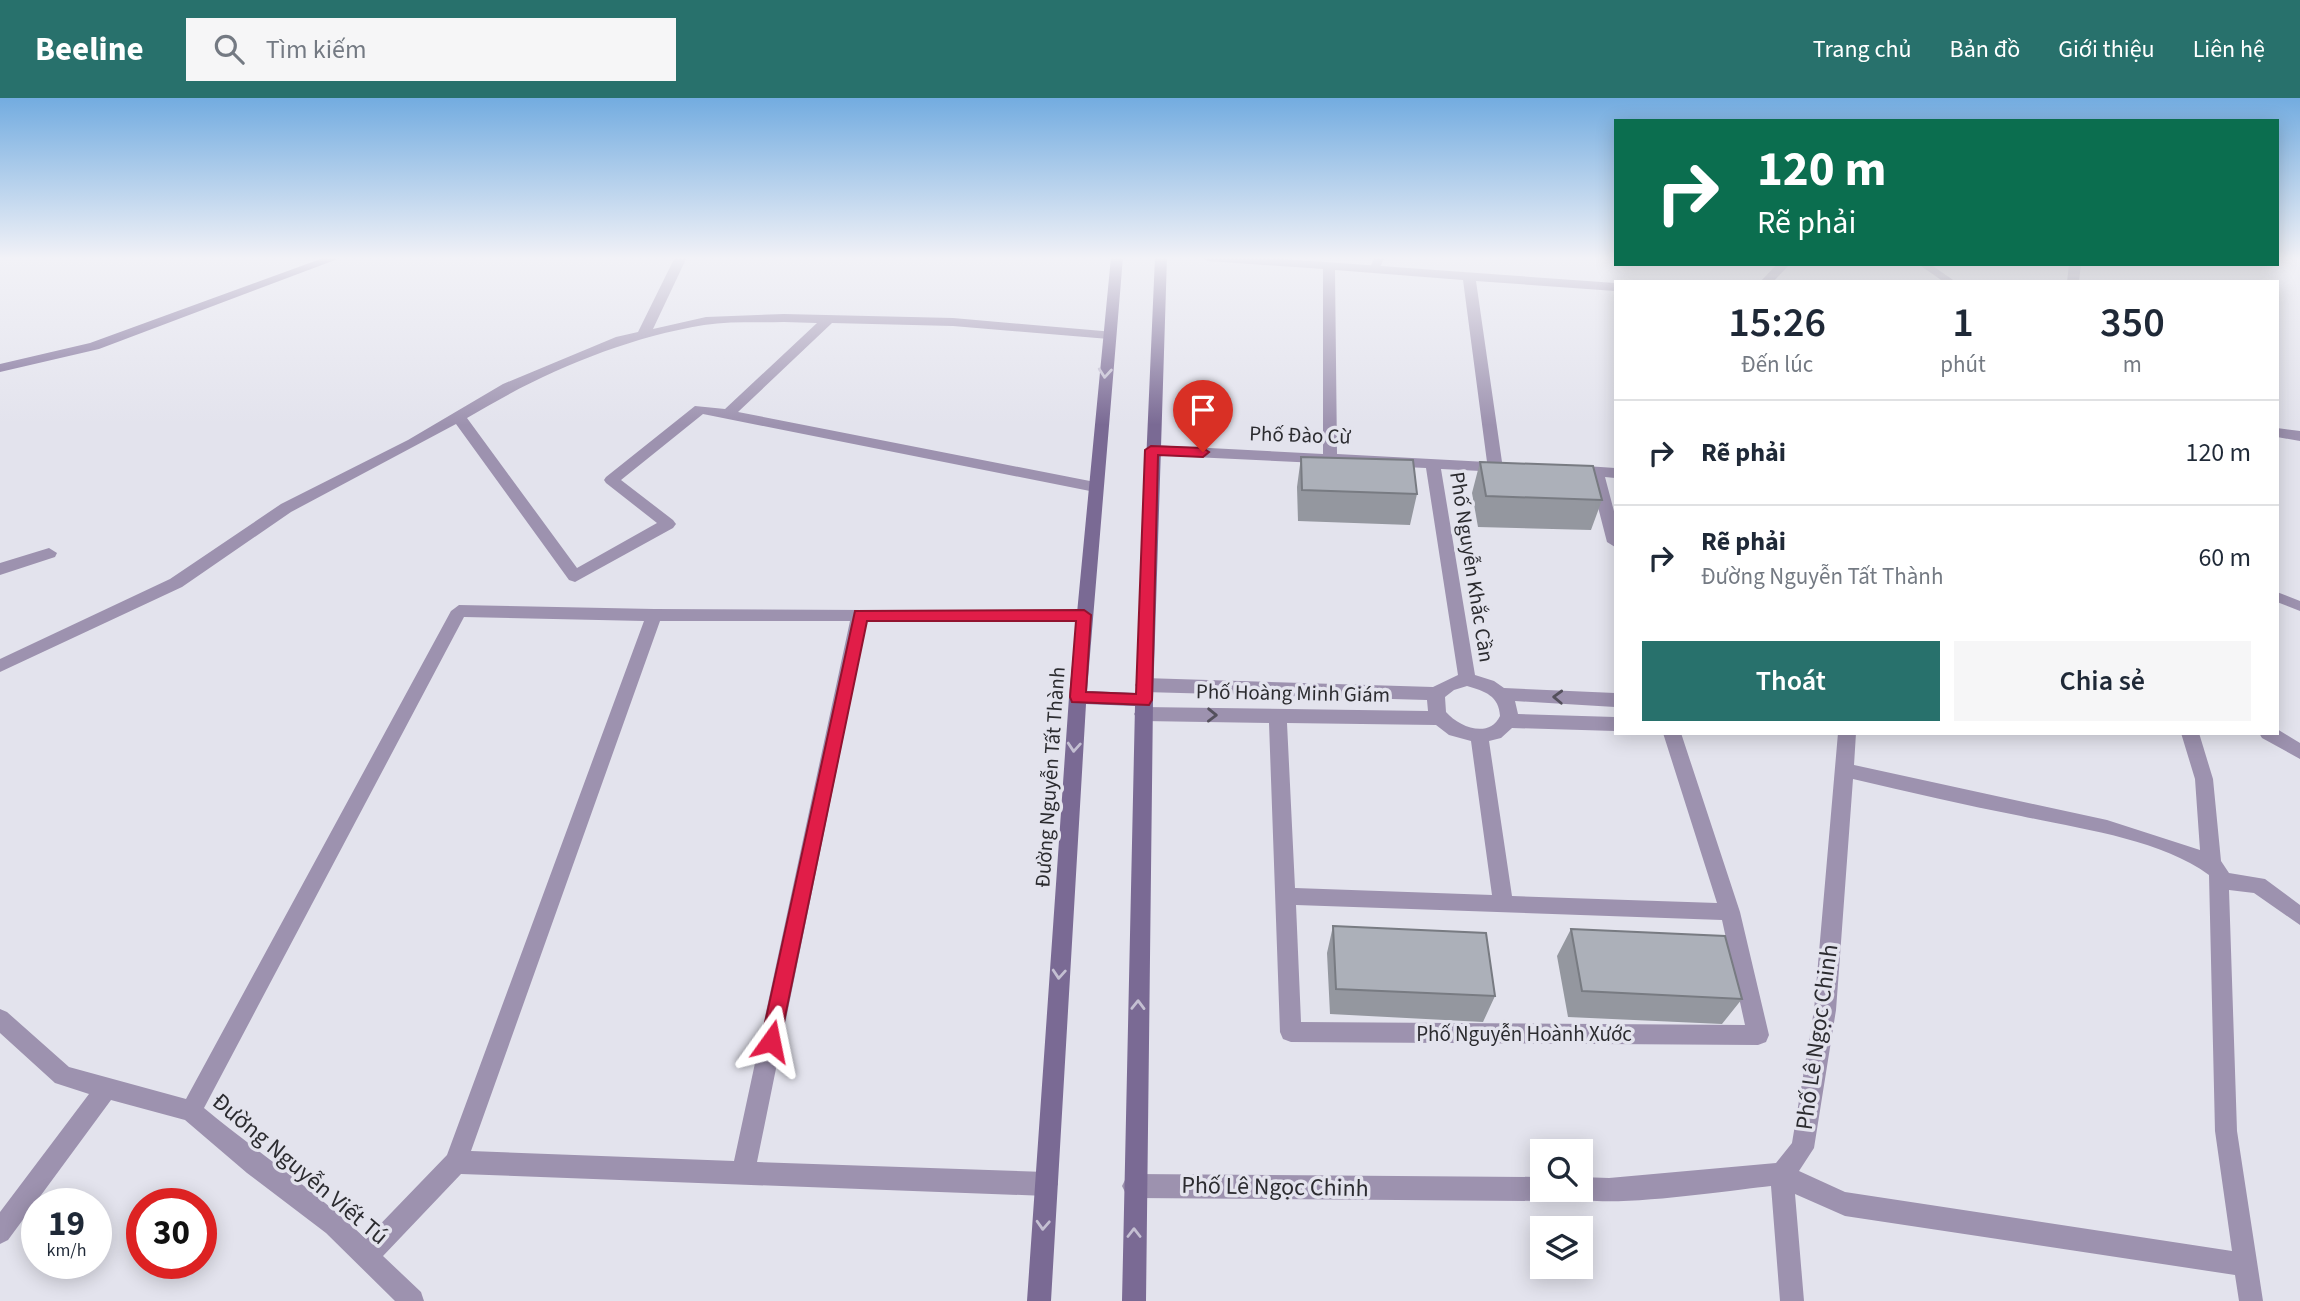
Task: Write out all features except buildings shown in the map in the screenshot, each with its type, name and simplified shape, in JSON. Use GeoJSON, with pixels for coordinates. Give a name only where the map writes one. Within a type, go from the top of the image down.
{"type":"FeatureCollection","features":[{"type":"Feature","properties":{"kind":"main road"},"geometry":{"type":"LineString","coordinates":[[0,368],[94,346],[184,313]]}},
{"type":"Feature","properties":{"kind":"main road","name":"Đường Nguyễn Tất Thành"},"geometry":{"type":"LineString","coordinates":[[1039,1301],[1078,697],[1111,313]]}},
{"type":"Feature","properties":{"kind":"main road"},"geometry":{"type":"LineString","coordinates":[[1135,1301],[1134,1185],[1144,700],[1151,450],[1158,313]]}},
{"type":"Feature","properties":{"kind":"main road"},"geometry":{"type":"LineString","coordinates":[[1078,697],[1144,700]]}},
{"type":"Feature","properties":{"kind":"street"},"geometry":{"type":"LineString","coordinates":[[643,335],[654,313]]}},
{"type":"Feature","properties":{"kind":"street"},"geometry":{"type":"LineString","coordinates":[[1329,313],[1331,457]]}},
{"type":"Feature","properties":{"kind":"street"},"geometry":{"type":"LineString","coordinates":[[1474,313],[1495,466]]}},
{"type":"Feature","properties":{"kind":"street"},"geometry":{"type":"LineString","coordinates":[[727,415],[829,319]]}},
{"type":"Feature","properties":{"kind":"street"},"geometry":{"type":"LineString","coordinates":[[0,666],[176,583],[286,508],[413,443],[508,387],[621,340],[706,321],[829,319],[953,322],[1109,335]]}},
{"type":"Feature","properties":{"kind":"street"},"geometry":{"type":"LineString","coordinates":[[458,416],[575,576],[668,524],[611,480],[700,409],[1095,487]]}},
{"type":"Feature","properties":{"kind":"street"},"geometry":{"type":"LineString","coordinates":[[2279,433],[2300,436]]}},
{"type":"Feature","properties":{"kind":"street","name":"Phố Đào Cừ"},"geometry":{"type":"LineString","coordinates":[[1151,450],[1521,468]]}},
{"type":"Feature","properties":{"kind":"street","name":"Phố Nguyễn Khắc Cần"},"geometry":{"type":"LineString","coordinates":[[1433,463],[1466,679]]}},
{"type":"Feature","properties":{"kind":"street"},"geometry":{"type":"LineString","coordinates":[[1558,470],[1614,473]]}},
{"type":"Feature","properties":{"kind":"street"},"geometry":{"type":"LineString","coordinates":[[1596,472],[1614,538]]}},
{"type":"Feature","properties":{"kind":"street"},"geometry":{"type":"LineString","coordinates":[[0,569],[48,553]]}},
{"type":"Feature","properties":{"kind":"street"},"geometry":{"type":"LineString","coordinates":[[191,1111],[458,611],[654,615],[1084,615]]}},
{"type":"Feature","properties":{"kind":"street"},"geometry":{"type":"LineString","coordinates":[[366,1256],[456,1162],[654,615]]}},
{"type":"Feature","properties":{"kind":"street"},"geometry":{"type":"LineString","coordinates":[[743,1174],[860,615]]}},
{"type":"Feature","properties":{"kind":"street"},"geometry":{"type":"LineString","coordinates":[[1452,681],[1482,681],[1501,694],[1510,710],[1508,721],[1500,730],[1487,736],[1455,731],[1436,710],[1438,694],[1452,681]]}},
{"type":"Feature","properties":{"kind":"street","name":"Phố Hoàng Minh Giám"},"geometry":{"type":"LineString","coordinates":[[1144,700],[1438,694]]}},
{"type":"Feature","properties":{"kind":"street"},"geometry":{"type":"LineString","coordinates":[[1501,694],[1614,700]]}},
{"type":"Feature","properties":{"kind":"street","name":"Phố Hoàng Minh Giám"},"geometry":{"type":"LineString","coordinates":[[1144,700],[1278,716],[1441,718]]}},
{"type":"Feature","properties":{"kind":"street","name":"Phố Nguyễn Hoành Xước"},"geometry":{"type":"LineString","coordinates":[[1278,716],[1291,1032],[1758,1035],[1730,912],[1673,735]]}},
{"type":"Feature","properties":{"kind":"street"},"geometry":{"type":"LineString","coordinates":[[1508,721],[1614,724]]}},
{"type":"Feature","properties":{"kind":"street","name":"Phố Lê Ngọc Chinh"},"geometry":{"type":"LineString","coordinates":[[1782,1174],[1803,1148],[1825,1010],[1847,735]]}},
{"type":"Feature","properties":{"kind":"street"},"geometry":{"type":"LineString","coordinates":[[2191,735],[2204,779],[2211,861]]}},
{"type":"Feature","properties":{"kind":"street"},"geometry":{"type":"LineString","coordinates":[[2271,735],[2300,752]]}},
{"type":"Feature","properties":{"kind":"street"},"geometry":{"type":"LineString","coordinates":[[1479,736],[1503,904]]}},
{"type":"Feature","properties":{"kind":"street"},"geometry":{"type":"LineString","coordinates":[[1844,770],[2111,829],[2193,853],[2211,861],[2219,871],[2226,1131],[2251,1301]]}},
{"type":"Feature","properties":{"kind":"street"},"geometry":{"type":"LineString","coordinates":[[2221,880],[2258,885],[2300,916]]}},
{"type":"Feature","properties":{"kind":"street"},"geometry":{"type":"LineString","coordinates":[[1285,896],[1730,912]]}},
{"type":"Feature","properties":{"kind":"street","name":"Đường Nguyễn Viết Tú"},"geometry":{"type":"LineString","coordinates":[[0,1019],[63,1076],[191,1111],[255,1165],[334,1225],[412,1301]]}},
{"type":"Feature","properties":{"kind":"street"},"geometry":{"type":"LineString","coordinates":[[0,1231],[107,1087]]}},
{"type":"Feature","properties":{"kind":"street"},"geometry":{"type":"LineString","coordinates":[[456,1162],[1046,1184]]}},
{"type":"Feature","properties":{"kind":"street"},"geometry":{"type":"LineString","coordinates":[[1593,1189],[1782,1174],[1810,1190],[1845,1204],[2245,1265]]}},
{"type":"Feature","properties":{"kind":"street"},"geometry":{"type":"LineString","coordinates":[[1782,1174],[1792,1301]]}},
{"type":"Feature","properties":{"kind":"street","name":"Phố Lê Ngọc Chinh"},"geometry":{"type":"LineString","coordinates":[[1134,1185],[1530,1189]]}},
{"type":"Feature","properties":{"kind":"lane"},"geometry":{"type":"LineString","coordinates":[[2279,598],[2300,606]]}},
{"type":"Feature","properties":{"kind":"route"},"geometry":{"type":"LineString","coordinates":[[771,1041],[860,615],[1084,615],[1078,697],[1144,700],[1151,450],[1203,452]]}}]}
